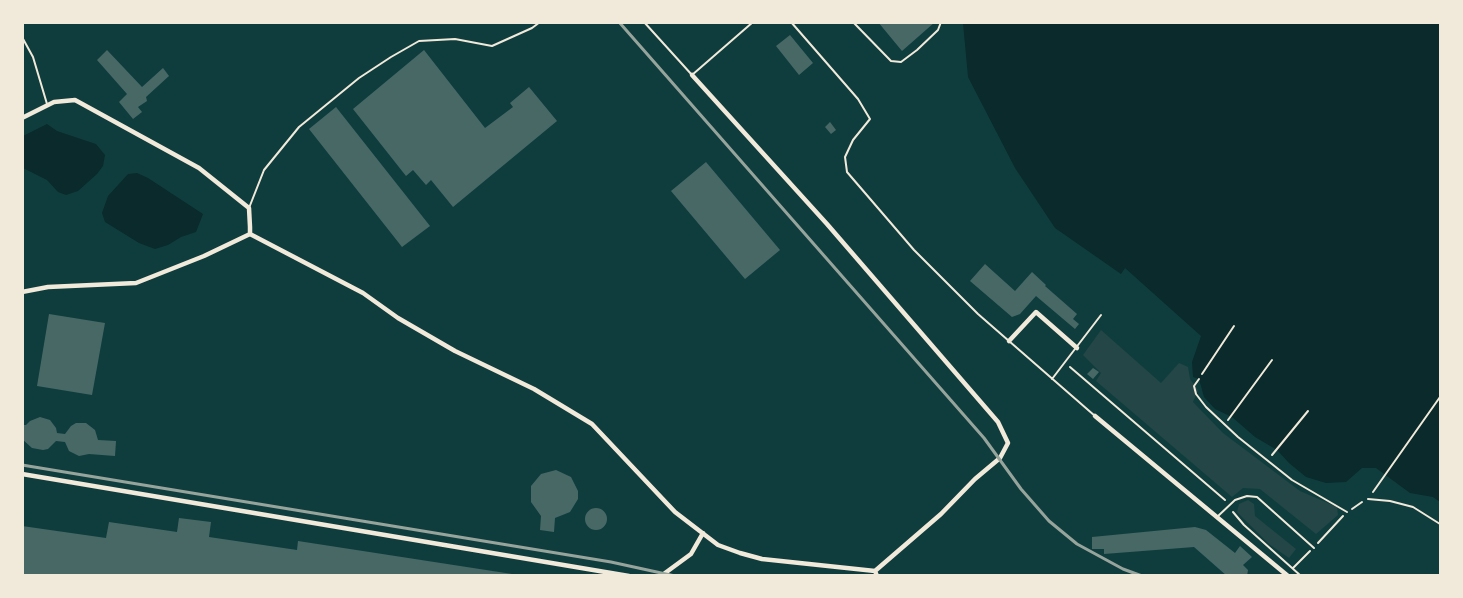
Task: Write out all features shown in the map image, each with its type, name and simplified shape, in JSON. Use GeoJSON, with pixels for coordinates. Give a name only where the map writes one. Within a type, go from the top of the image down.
{"type":"FeatureCollection","features":[{"type":"Feature","properties":{"kind":"street"},"geometry":{"type":"LineString","coordinates":[[250,234],[363,293],[398,318],[455,351],[534,389],[592,424],[652,490],[675,512],[718,545],[762,559],[876,573],[1000,458],[1008,443],[998,422],[827,224],[692,75]]}},
{"type":"Feature","properties":{"kind":"street"},"geometry":{"type":"LineString","coordinates":[[22,118],[47,105],[64,100],[75,100],[199,168],[249,208],[250,234]]}},
{"type":"Feature","properties":{"kind":"street"},"geometry":{"type":"LineString","coordinates":[[22,292],[48,287],[136,283],[204,256],[250,234]]}},
{"type":"Feature","properties":{"kind":"street"},"geometry":{"type":"LineString","coordinates":[[1009,341],[1036,312],[1077,348]]}},
{"type":"Feature","properties":{"kind":"street"},"geometry":{"type":"LineString","coordinates":[[1095,416],[1287,575]]}},
{"type":"Feature","properties":{"kind":"street"},"geometry":{"type":"LineString","coordinates":[[22,474],[629,576]]}},
{"type":"Feature","properties":{"kind":"street"},"geometry":{"type":"LineString","coordinates":[[661,576],[691,554],[703,533]]}},
{"type":"Feature","properties":{"kind":"lane"},"geometry":{"type":"LineString","coordinates":[[249,208],[264,170],[299,127],[359,78],[391,57],[419,41],[455,39],[492,45],[532,28],[540,22]]}},
{"type":"Feature","properties":{"kind":"lane"},"geometry":{"type":"LineString","coordinates":[[644,22],[692,75],[753,22]]}},
{"type":"Feature","properties":{"kind":"lane"},"geometry":{"type":"LineString","coordinates":[[791,22],[858,99],[870,119],[853,140],[845,157],[847,171],[914,250],[1009,341],[1095,416]]}},
{"type":"Feature","properties":{"kind":"lane"},"geometry":{"type":"LineString","coordinates":[[853,22],[891,61],[901,62],[938,30],[941,22]]}},
{"type":"Feature","properties":{"kind":"lane"},"geometry":{"type":"LineString","coordinates":[[22,37],[33,57],[47,105]]}},
{"type":"Feature","properties":{"kind":"lane"},"geometry":{"type":"LineString","coordinates":[[1052,379],[1101,315]]}},
{"type":"Feature","properties":{"kind":"lane"},"geometry":{"type":"LineString","coordinates":[[1199,379],[1194,386],[1196,394],[1206,407],[1238,437],[1292,480],[1347,512]]}},
{"type":"Feature","properties":{"kind":"lane"},"geometry":{"type":"LineString","coordinates":[[1217,517],[1235,500],[1247,495],[1257,497],[1314,548]]}},
{"type":"Feature","properties":{"kind":"lane"},"geometry":{"type":"LineString","coordinates":[[1368,499],[1390,501],[1413,507],[1440,524]]}},
{"type":"Feature","properties":{"kind":"path"},"geometry":{"type":"LineString","coordinates":[[1199,379],[1234,326]]}},
{"type":"Feature","properties":{"kind":"path"},"geometry":{"type":"LineString","coordinates":[[1232,417],[1272,360]]}},
{"type":"Feature","properties":{"kind":"path"},"geometry":{"type":"LineString","coordinates":[[1065,363],[1221,495],[1244,525],[1301,576]]}},
{"type":"Feature","properties":{"kind":"path"},"geometry":{"type":"LineString","coordinates":[[1287,575],[1347,512],[1368,499],[1440,397]]}},
{"type":"Feature","properties":{"kind":"path"},"geometry":{"type":"LineString","coordinates":[[1268,460],[1308,411]]}},
{"type":"Feature","properties":{"kind":"shaded area"},"geometry":{"type":"Polygon","coordinates":[[[963,23],[1440,23],[1440,502],[1433,497],[1410,493],[1376,468],[1362,468],[1346,482],[1326,483],[1306,477],[1277,450],[1255,437],[1232,417],[1215,409],[1204,397],[1199,379],[1193,377],[1192,362],[1201,336],[1125,268],[1121,274],[1055,228],[1015,168],[968,77],[963,23]]]}},
{"type":"Feature","properties":{"kind":"shaded area"},"geometry":{"type":"Polygon","coordinates":[[[47,124],[57,131],[96,144],[105,155],[103,166],[97,174],[78,191],[66,195],[58,192],[47,180],[23,168],[23,136],[47,124]]]}},
{"type":"Feature","properties":{"kind":"shaded area"},"geometry":{"type":"Polygon","coordinates":[[[137,173],[203,214],[196,232],[155,249],[139,243],[105,222],[102,213],[108,196],[128,174],[137,173]]]}},
{"type":"Feature","properties":{"kind":"shaded area"},"geometry":{"type":"Polygon","coordinates":[[[1101,330],[1161,383],[1179,363],[1188,367],[1190,379],[1198,390],[1193,402],[1223,433],[1300,491],[1337,507],[1338,515],[1316,534],[1260,489],[1243,488],[1232,497],[1096,381],[1101,373],[1083,355],[1101,330]]]}},
{"type":"Feature","properties":{"kind":"shaded area"},"geometry":{"type":"Polygon","coordinates":[[[1248,500],[1254,504],[1255,516],[1296,549],[1289,558],[1269,544],[1237,512],[1239,504],[1248,500]]]}},
{"type":"Feature","properties":{"kind":"building"},"geometry":{"type":"Polygon","coordinates":[[[878,22],[935,22],[902,51],[878,22]]]}},
{"type":"Feature","properties":{"kind":"building"},"geometry":{"type":"Polygon","coordinates":[[[790,35],[813,63],[799,75],[776,46],[790,35]]]}},
{"type":"Feature","properties":{"kind":"building"},"geometry":{"type":"Polygon","coordinates":[[[107,50],[142,87],[163,68],[169,76],[146,97],[147,101],[138,107],[142,112],[133,119],[119,102],[127,94],[97,60],[107,50]]]}},
{"type":"Feature","properties":{"kind":"building"},"geometry":{"type":"Polygon","coordinates":[[[424,50],[485,128],[513,107],[510,103],[529,87],[557,121],[453,207],[431,180],[426,185],[413,170],[406,176],[353,109],[424,50]]]}},
{"type":"Feature","properties":{"kind":"building"},"geometry":{"type":"Polygon","coordinates":[[[336,107],[430,226],[402,247],[309,129],[336,107]]]}},
{"type":"Feature","properties":{"kind":"building"},"geometry":{"type":"Polygon","coordinates":[[[830,122],[836,130],[831,134],[825,127],[830,122]]]}},
{"type":"Feature","properties":{"kind":"building"},"geometry":{"type":"Polygon","coordinates":[[[706,162],[780,250],[745,279],[671,191],[706,162]]]}},
{"type":"Feature","properties":{"kind":"building"},"geometry":{"type":"Polygon","coordinates":[[[985,264],[1015,291],[1032,272],[1077,314],[1073,319],[1079,324],[1075,329],[1036,296],[1020,314],[1012,317],[970,281],[985,264]]]}},
{"type":"Feature","properties":{"kind":"building"},"geometry":{"type":"Polygon","coordinates":[[[49,314],[105,323],[92,395],[37,386],[49,314]]]}},
{"type":"Feature","properties":{"kind":"building"},"geometry":{"type":"Polygon","coordinates":[[[1093,368],[1099,372],[1093,379],[1087,374],[1093,368]]]}},
{"type":"Feature","properties":{"kind":"building"},"geometry":{"type":"Polygon","coordinates":[[[40,417],[50,420],[57,433],[65,434],[76,423],[86,423],[95,430],[98,440],[116,441],[115,456],[89,454],[79,456],[69,451],[65,442],[56,441],[48,449],[32,448],[22,439],[22,425],[40,417]]]}},
{"type":"Feature","properties":{"kind":"building"},"geometry":{"type":"Polygon","coordinates":[[[556,470],[571,477],[578,491],[578,499],[570,512],[555,518],[554,532],[540,530],[541,516],[531,502],[531,486],[541,474],[556,470]]]}},
{"type":"Feature","properties":{"kind":"building"},"geometry":{"type":"Polygon","coordinates":[[[596,508],[604,511],[607,519],[604,527],[596,530],[588,527],[585,519],[588,511],[596,508]]]}},
{"type":"Feature","properties":{"kind":"building"},"geometry":{"type":"Polygon","coordinates":[[[179,518],[211,522],[209,537],[297,550],[298,541],[525,576],[22,576],[22,526],[106,538],[109,522],[177,532],[179,518]]]}},
{"type":"Feature","properties":{"kind":"building"},"geometry":{"type":"Polygon","coordinates":[[[1195,527],[1206,530],[1235,553],[1240,546],[1252,557],[1243,565],[1248,570],[1247,576],[1227,576],[1194,547],[1104,554],[1104,549],[1092,549],[1092,537],[1195,527]]]}},
{"type":"Feature","properties":{"kind":"railway"},"geometry":{"type":"LineString","coordinates":[[619,22],[984,438],[1021,489],[1049,521],[1077,544],[1123,569],[1142,576]]}},
{"type":"Feature","properties":{"kind":"railway"},"geometry":{"type":"LineString","coordinates":[[22,465],[611,562],[675,576]]}}]}
